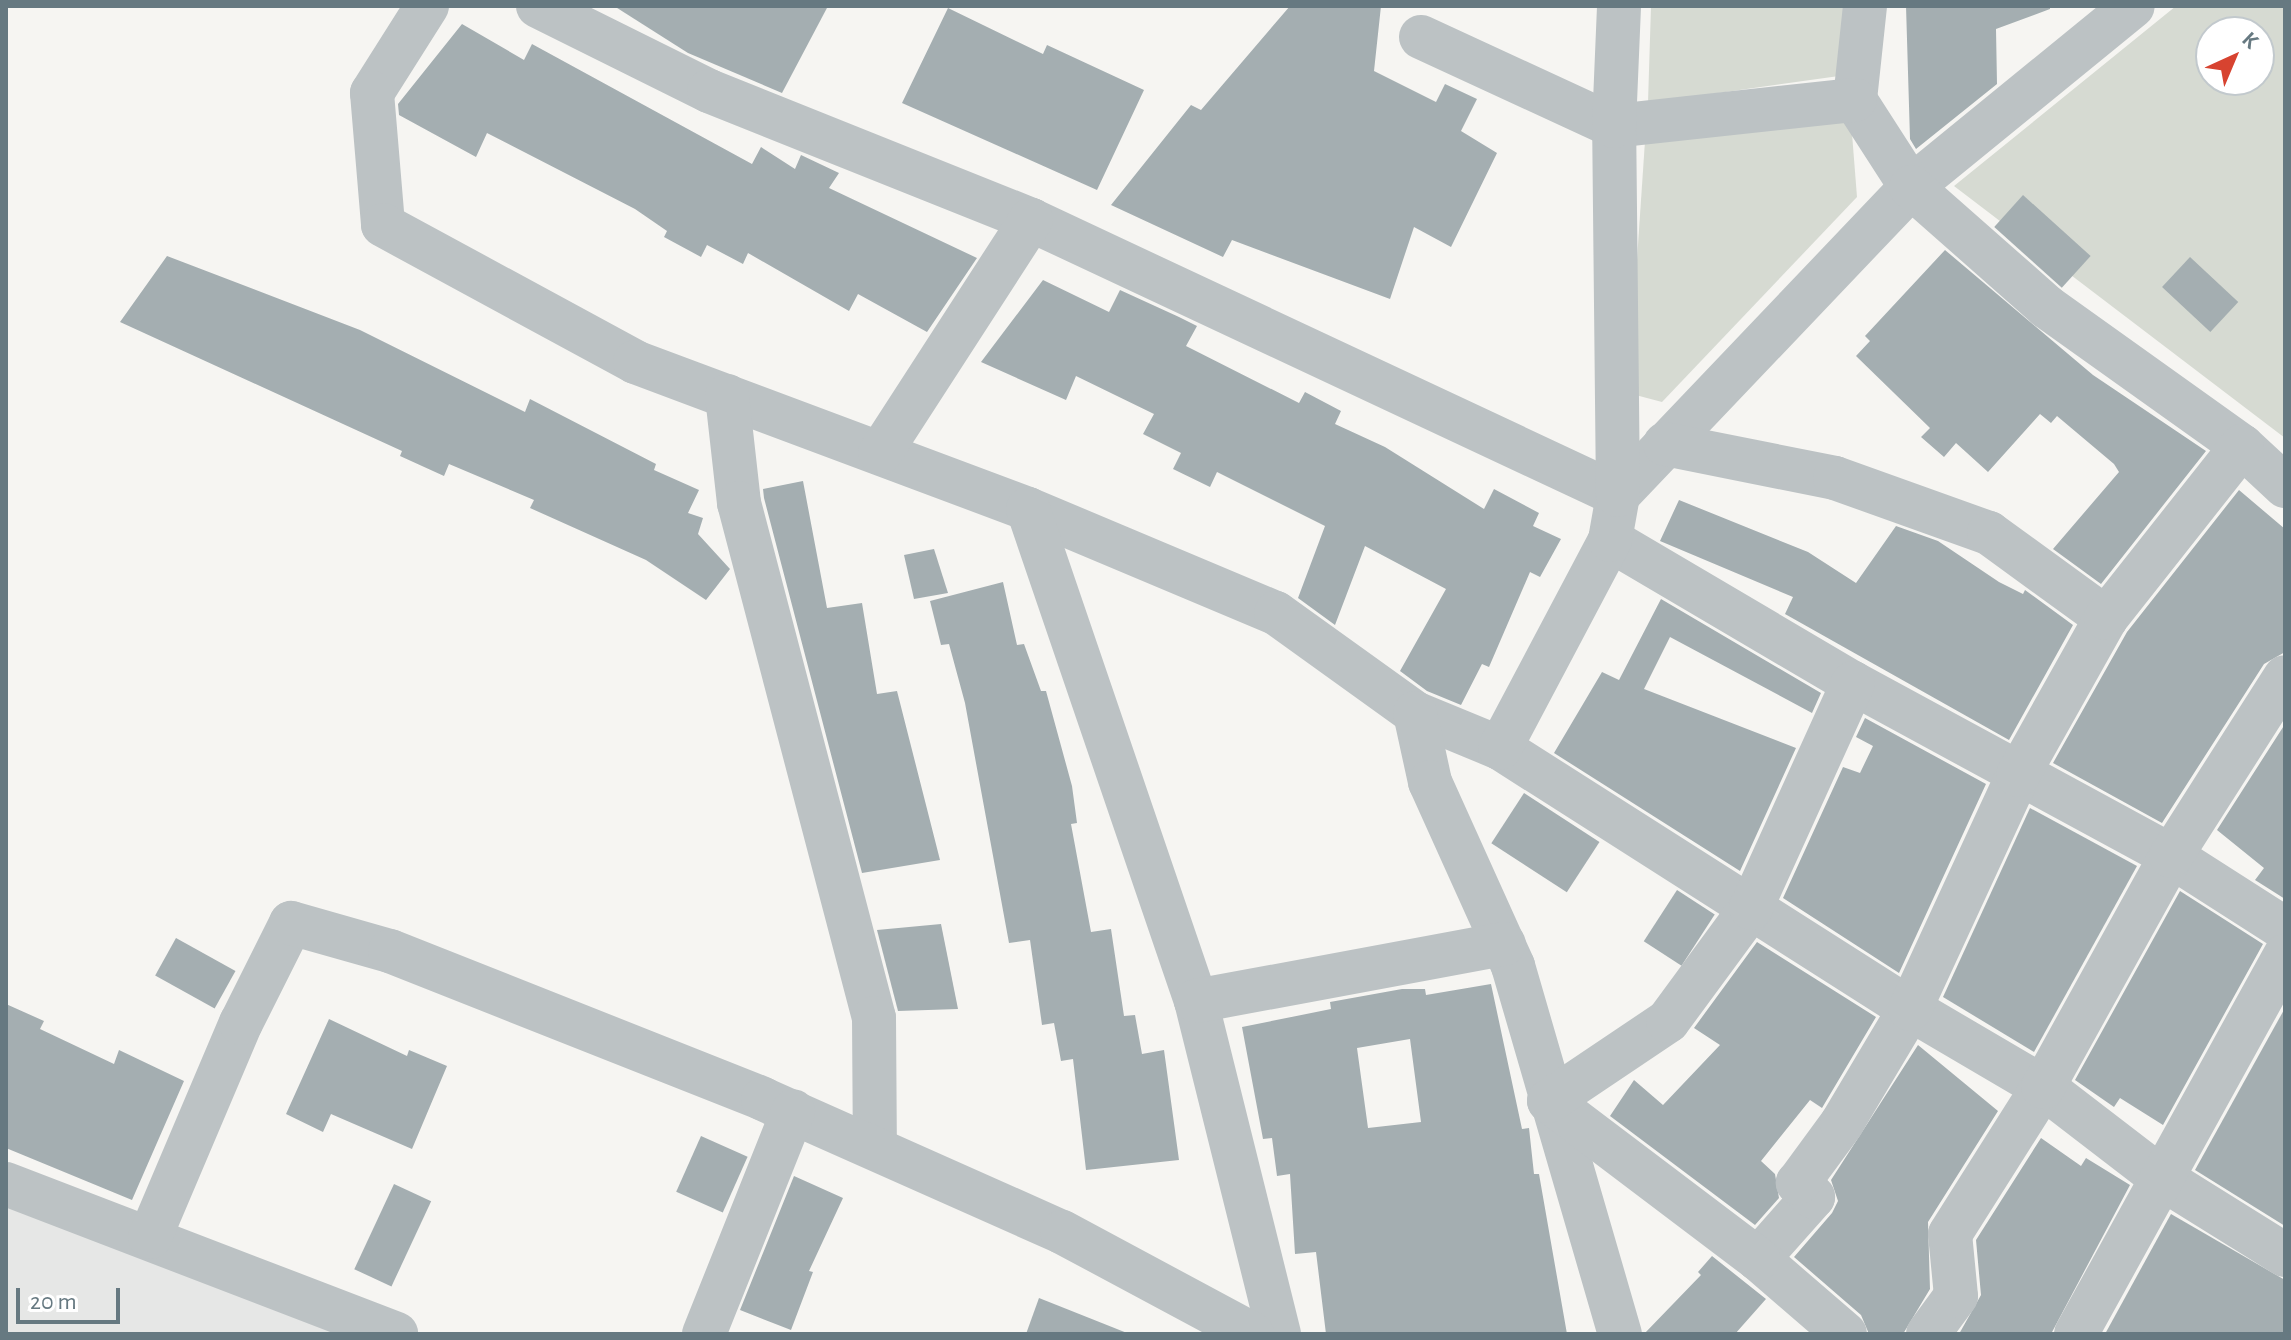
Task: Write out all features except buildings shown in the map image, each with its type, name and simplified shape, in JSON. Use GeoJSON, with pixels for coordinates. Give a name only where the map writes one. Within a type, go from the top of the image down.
{"type":"FeatureCollection","features":[{"type":"Feature","properties":{"kind":"street"},"geometry":{"type":"LineString","coordinates":[[427,6],[372,93],[383,225],[635,362],[1028,509],[1276,613],[1415,713],[1500,748],[1910,1009],[2043,1087],[2163,1179],[2285,1255]]}},
{"type":"Feature","properties":{"kind":"street"},"geometry":{"type":"LineString","coordinates":[[538,6],[709,91],[1031,220],[1618,495]]}},
{"type":"Feature","properties":{"kind":"street"},"geometry":{"type":"LineString","coordinates":[[1500,748],[1610,540],[1618,495],[1614,126],[1619,6]]}},
{"type":"Feature","properties":{"kind":"street"},"geometry":{"type":"LineString","coordinates":[[1865,6],[1855,100],[1911,187],[2047,307],[2242,446],[2285,486]]}},
{"type":"Feature","properties":{"kind":"street"},"geometry":{"type":"LineString","coordinates":[[1618,495],[1911,187],[2133,6]]}},
{"type":"Feature","properties":{"kind":"street"},"geometry":{"type":"LineString","coordinates":[[1421,37],[1614,126],[1855,100]]}},
{"type":"Feature","properties":{"kind":"street"},"geometry":{"type":"LineString","coordinates":[[880,453],[1031,220]]}},
{"type":"Feature","properties":{"kind":"street"},"geometry":{"type":"LineString","coordinates":[[727,396],[739,503],[874,1018],[875,1148]]}},
{"type":"Feature","properties":{"kind":"street"},"geometry":{"type":"LineString","coordinates":[[1665,444],[1835,478],[1989,533],[2106,618]]}},
{"type":"Feature","properties":{"kind":"street"},"geometry":{"type":"LineString","coordinates":[[1758,1259],[1813,1197],[1798,1183],[1842,1123],[1910,1009],[2018,775],[2106,618],[2242,446]]}},
{"type":"Feature","properties":{"kind":"street"},"geometry":{"type":"LineString","coordinates":[[1028,509],[1196,1001],[1279,1334]]}},
{"type":"Feature","properties":{"kind":"street"},"geometry":{"type":"LineString","coordinates":[[1610,540],[1853,683],[2171,856],[2285,929]]}},
{"type":"Feature","properties":{"kind":"street"},"geometry":{"type":"LineString","coordinates":[[1928,1334],[1956,1296],[1950,1234],[2043,1087],[2171,856],[2285,677]]}},
{"type":"Feature","properties":{"kind":"street"},"geometry":{"type":"LineString","coordinates":[[1549,1101],[1668,1021],[1751,908],[1853,683]]}},
{"type":"Feature","properties":{"kind":"street"},"geometry":{"type":"LineString","coordinates":[[1415,713],[1430,782],[1504,944],[1620,1334]]}},
{"type":"Feature","properties":{"kind":"street"},"geometry":{"type":"LineString","coordinates":[[150,1237],[241,1023],[291,923],[390,951],[793,1111],[1062,1232],[1252,1334]]}},
{"type":"Feature","properties":{"kind":"street"},"geometry":{"type":"LineString","coordinates":[[1196,1001],[1504,944]]}},
{"type":"Feature","properties":{"kind":"street"},"geometry":{"type":"LineString","coordinates":[[2076,1334],[2285,956]]}},
{"type":"Feature","properties":{"kind":"street"},"geometry":{"type":"LineString","coordinates":[[1549,1101],[1758,1259],[1845,1334]]}},
{"type":"Feature","properties":{"kind":"street"},"geometry":{"type":"LineString","coordinates":[[704,1334],[793,1111]]}},
{"type":"Feature","properties":{"kind":"street"},"geometry":{"type":"LineString","coordinates":[[6,1184],[76,1208],[396,1334]]}},
{"type":"Feature","properties":{"kind":"shaded area"},"geometry":{"type":"Polygon","coordinates":[[[1651,6],[1846,6],[1839,76],[1648,103],[1651,6]]]}},
{"type":"Feature","properties":{"kind":"shaded area"},"geometry":{"type":"Polygon","coordinates":[[[2176,6],[2285,6],[2285,438],[1954,186],[2176,6]]]}},
{"type":"Feature","properties":{"kind":"shaded area"},"geometry":{"type":"Polygon","coordinates":[[[1851,121],[1857,197],[1662,402],[1628,393],[1645,141],[1851,121]]]}},
{"type":"Feature","properties":{"kind":"shaded area"},"geometry":{"type":"Polygon","coordinates":[[[6,1194],[359,1334],[6,1334],[6,1194]]]}}]}
